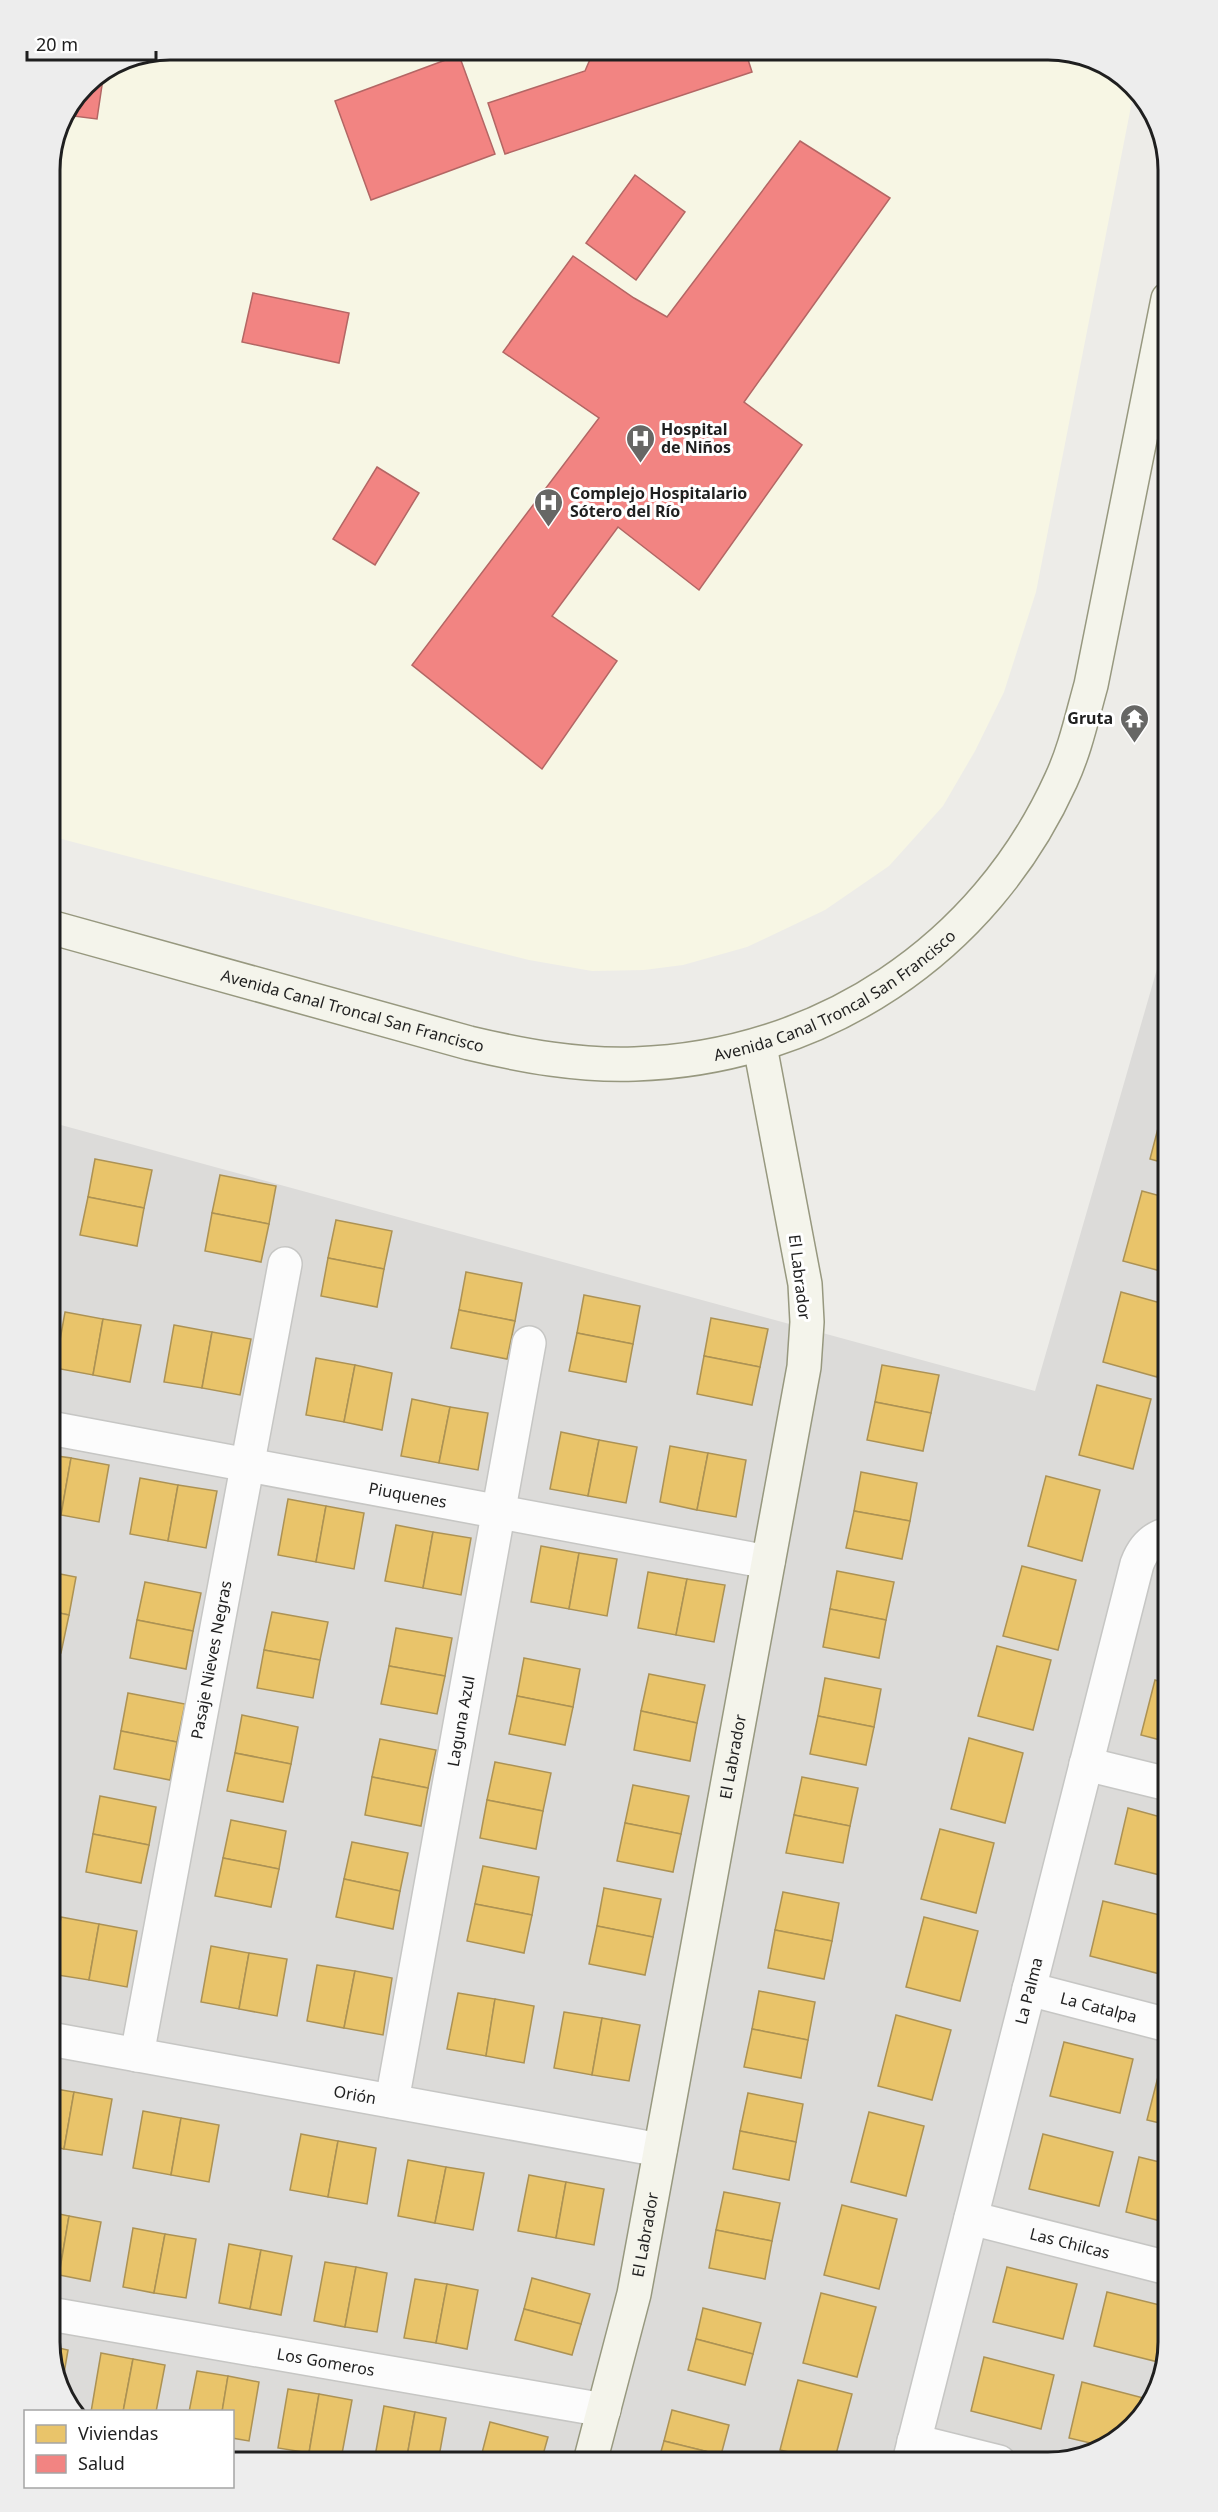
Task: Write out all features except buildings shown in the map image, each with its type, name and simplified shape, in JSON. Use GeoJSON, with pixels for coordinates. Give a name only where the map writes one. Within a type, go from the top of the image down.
{"type":"FeatureCollection","features":[{"type":"Feature","properties":{"kind":"main road","name":"Avenida Canal Troncal San Francisco"},"geometry":{"type":"LineString","coordinates":[[60,930],[469,1043],[525,1056],[579,1063],[676,1062],[760,1046],[808,1028],[854,1005],[898,978],[942,943],[994,888],[1039,823],[1061,779],[1078,733],[1091,685],[1158,349]]}},
{"type":"Feature","properties":{"kind":"main road","name":"El Labrador"},"geometry":{"type":"LineString","coordinates":[[593,2452],[634,2294],[804,1367],[807,1322],[804,1284],[760,1046]]}},
{"type":"Feature","properties":{"kind":"street","name":"Pasaje Nieves Negras"},"geometry":{"type":"LineString","coordinates":[[137,2055],[285,1264]]}},
{"type":"Feature","properties":{"kind":"street","name":"Laguna Azul"},"geometry":{"type":"LineString","coordinates":[[392,2101],[529,1343]]}},
{"type":"Feature","properties":{"kind":"street","name":"Piuquenes"},"geometry":{"type":"LineString","coordinates":[[60,1430],[768,1562]]}},
{"type":"Feature","properties":{"kind":"street","name":"La Palma"},"geometry":{"type":"LineString","coordinates":[[912,2452],[1137,1564],[1148,1544],[1158,1537]]}},
{"type":"Feature","properties":{"kind":"street"},"geometry":{"type":"LineString","coordinates":[[1086,1764],[1158,1782]]}},
{"type":"Feature","properties":{"kind":"street","name":"La Catalpa"},"geometry":{"type":"LineString","coordinates":[[1029,1989],[1158,2022]]}},
{"type":"Feature","properties":{"kind":"street","name":"Orión"},"geometry":{"type":"LineString","coordinates":[[60,2040],[660,2150]]}},
{"type":"Feature","properties":{"kind":"street","name":"Las Chilcas"},"geometry":{"type":"LineString","coordinates":[[971,2218],[1158,2265]]}},
{"type":"Feature","properties":{"kind":"street","name":"Los Gomeros"},"geometry":{"type":"LineString","coordinates":[[60,2316],[604,2410]]}},
{"type":"Feature","properties":{"kind":"shaded area","name":"Complejo Hospitalario Sótero del Río"},"geometry":{"type":"Polygon","coordinates":[[[170,60],[1055,60],[1090,68],[1115,83],[1132,100],[1036,592],[1004,692],[975,751],[943,806],[889,866],[825,910],[747,947],[683,965],[644,970],[592,971],[529,960],[60,839],[60,163],[68,128],[83,103],[97,87],[121,71],[148,62],[170,60]]]}},
{"type":"Feature","properties":{"kind":"shaded area"},"geometry":{"type":"Polygon","coordinates":[[[1158,966],[1158,2342],[1157,2357],[1150,2384],[1131,2415],[1115,2429],[1090,2444],[1055,2452],[234,2452],[234,2410],[84,2410],[68,2384],[62,2364],[60,2342],[60,1125],[1035,1391],[1158,966]]]}},
{"type":"Feature","properties":{"kind":"place","name":"Hospital de Niños"},"geometry":{"type":"Point","coordinates":[640,464]}},
{"type":"Feature","properties":{"kind":"place","name":"Complejo Hospitalario Sótero del Río"},"geometry":{"type":"Point","coordinates":[549,528]}},
{"type":"Feature","properties":{"kind":"place","name":"Gruta"},"geometry":{"type":"Point","coordinates":[1134,744]}}]}
